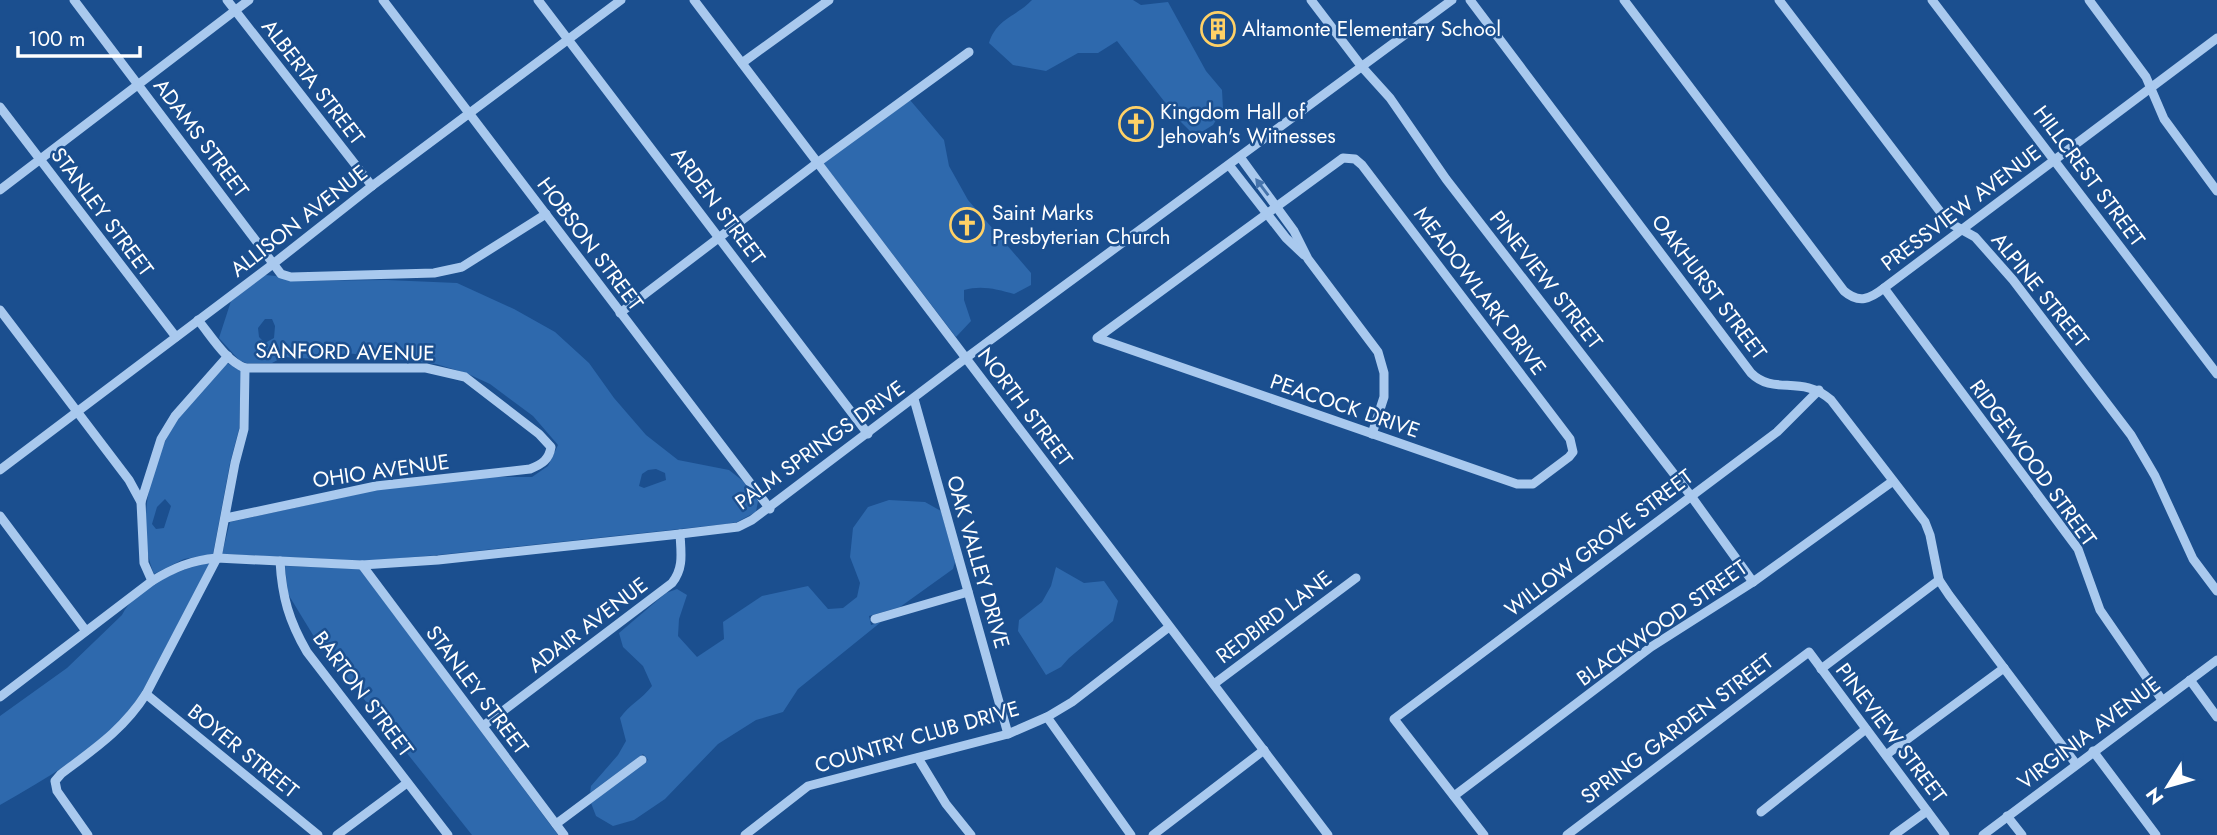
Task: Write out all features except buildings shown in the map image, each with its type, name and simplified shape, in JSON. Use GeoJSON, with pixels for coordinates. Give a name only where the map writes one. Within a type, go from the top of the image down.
{"type":"FeatureCollection","features":[{"type":"Feature","properties":{"kind":"street","name":"ADAMS STREET"},"geometry":{"type":"LineString","coordinates":[[74,0],[273,264]]}},
{"type":"Feature","properties":{"kind":"street","name":"ALBERTA STREET"},"geometry":{"type":"LineString","coordinates":[[227,0],[372,186]]}},
{"type":"Feature","properties":{"kind":"street"},"geometry":{"type":"LineString","coordinates":[[0,190],[249,0]]}},
{"type":"Feature","properties":{"kind":"street","name":"HOBSON STREET"},"geometry":{"type":"LineString","coordinates":[[383,0],[770,509]]}},
{"type":"Feature","properties":{"kind":"street","name":"ARDEN STREET"},"geometry":{"type":"LineString","coordinates":[[538,0],[868,434]]}},
{"type":"Feature","properties":{"kind":"street","name":"ALLISON AVENUE"},"geometry":{"type":"LineString","coordinates":[[0,470],[621,0]]}},
{"type":"Feature","properties":{"kind":"street","name":"NORTH STREET"},"geometry":{"type":"LineString","coordinates":[[694,0],[1328,835]]}},
{"type":"Feature","properties":{"kind":"street"},"geometry":{"type":"LineString","coordinates":[[742,63],[829,0]]}},
{"type":"Feature","properties":{"kind":"street","name":"PINEVIEW STREET"},"geometry":{"type":"LineString","coordinates":[[1311,0],[1362,67],[1391,98],[1446,180],[1691,496],[1753,582]]}},
{"type":"Feature","properties":{"kind":"street","name":"PALM SPRINGS DRIVE"},"geometry":{"type":"LineString","coordinates":[[0,697],[152,581],[186,563],[217,558],[362,565],[438,560],[738,527],[770,509],[966,358],[1452,0]]}},
{"type":"Feature","properties":{"kind":"street","name":"OAKHURST STREET"},"geometry":{"type":"LineString","coordinates":[[1470,0],[1751,373],[1765,383],[1806,386],[1819,390]]}},
{"type":"Feature","properties":{"kind":"street","name":"PRESSVIEW AVENUE"},"geometry":{"type":"LineString","coordinates":[[1624,0],[1844,291],[1859,300],[1872,297],[2217,38]]}},
{"type":"Feature","properties":{"kind":"street","name":"ALPINE STREET"},"geometry":{"type":"LineString","coordinates":[[1779,0],[1948,222],[1975,237],[2013,280],[2131,435],[2155,476],[2193,559],[2217,591]]}},
{"type":"Feature","properties":{"kind":"street","name":"HILLCREST STREET"},"geometry":{"type":"LineString","coordinates":[[1933,0],[2217,374]]}},
{"type":"Feature","properties":{"kind":"street"},"geometry":{"type":"LineString","coordinates":[[2089,0],[2146,77],[2164,119],[2217,191]]}},
{"type":"Feature","properties":{"kind":"street"},"geometry":{"type":"LineString","coordinates":[[620,313],[817,163],[969,52]]}},
{"type":"Feature","properties":{"kind":"street","name":"STANLEY STREET"},"geometry":{"type":"LineString","coordinates":[[0,107],[176,337]]}},
{"type":"Feature","properties":{"kind":"street"},"geometry":{"type":"LineString","coordinates":[[1240,157],[1294,231],[1308,259]]}},
{"type":"Feature","properties":{"kind":"street","name":"MEADOWLARK DRIVE"},"geometry":{"type":"LineString","coordinates":[[1276,206],[1336,161],[1350,158],[1362,165],[1562,428],[1570,439],[1573,452]]}},
{"type":"Feature","properties":{"kind":"street"},"geometry":{"type":"LineString","coordinates":[[1229,165],[1286,238],[1308,259],[1378,352],[1384,373],[1384,397],[1373,434]]}},
{"type":"Feature","properties":{"kind":"street"},"geometry":{"type":"LineString","coordinates":[[1266,213],[1276,206]]}},
{"type":"Feature","properties":{"kind":"street","name":"PEACOCK DRIVE"},"geometry":{"type":"LineString","coordinates":[[1266,213],[1097,338],[1517,484],[1528,486],[1552,471],[1573,452]]}},
{"type":"Feature","properties":{"kind":"street"},"geometry":{"type":"LineString","coordinates":[[273,264],[281,274],[291,277],[434,273],[462,267],[475,261],[546,214]]}},
{"type":"Feature","properties":{"kind":"street","name":"RIDGEWOOD STREET"},"geometry":{"type":"LineString","coordinates":[[1884,288],[2078,549],[2100,610],[2162,701]]}},
{"type":"Feature","properties":{"kind":"street"},"geometry":{"type":"LineString","coordinates":[[0,310],[129,480],[141,502],[144,563],[152,581]]}},
{"type":"Feature","properties":{"kind":"street"},"geometry":{"type":"LineString","coordinates":[[198,320],[228,356]]}},
{"type":"Feature","properties":{"kind":"street","name":"SANFORD AVENUE"},"geometry":{"type":"LineString","coordinates":[[141,502],[161,439],[175,416],[228,356],[236,364],[246,368],[426,368],[465,377],[548,442],[550,452],[542,464]]}},
{"type":"Feature","properties":{"kind":"street"},"geometry":{"type":"LineString","coordinates":[[83,834],[57,791],[55,781],[117,731],[134,712],[217,558],[234,463],[244,429],[246,368]]}},
{"type":"Feature","properties":{"kind":"street"},"geometry":{"type":"LineString","coordinates":[[1819,390],[1831,400],[1925,522],[1939,580],[2076,764]]}},
{"type":"Feature","properties":{"kind":"street","name":"WILLOW GROVE STREET"},"geometry":{"type":"LineString","coordinates":[[1454,796],[1394,719],[1777,432],[1819,390]]}},
{"type":"Feature","properties":{"kind":"street","name":"OAK VALLEY DRIVE"},"geometry":{"type":"LineString","coordinates":[[914,399],[1008,734]]}},
{"type":"Feature","properties":{"kind":"street","name":"OHIO AVENUE"},"geometry":{"type":"LineString","coordinates":[[226,518],[376,486],[530,469],[542,464]]}},
{"type":"Feature","properties":{"kind":"street","name":"BLACKWOOD STREET"},"geometry":{"type":"LineString","coordinates":[[1454,796],[1651,647],[1753,582],[1893,481]]}},
{"type":"Feature","properties":{"kind":"street"},"geometry":{"type":"LineString","coordinates":[[0,516],[86,632]]}},
{"type":"Feature","properties":{"kind":"street","name":"ADAIR AVENUE"},"geometry":{"type":"LineString","coordinates":[[483,726],[672,583],[679,575],[682,561],[680,534]]}},
{"type":"Feature","properties":{"kind":"street","name":"BARTON STREET"},"geometry":{"type":"LineString","coordinates":[[280,561],[281,589],[293,627],[307,652],[448,835]]}},
{"type":"Feature","properties":{"kind":"street","name":"STANLEY STREET"},"geometry":{"type":"LineString","coordinates":[[362,565],[564,835]]}},
{"type":"Feature","properties":{"kind":"street","name":"REDBIRD LANE"},"geometry":{"type":"LineString","coordinates":[[1214,684],[1356,578]]}},
{"type":"Feature","properties":{"kind":"street"},"geometry":{"type":"LineString","coordinates":[[1821,669],[1939,580]]}},
{"type":"Feature","properties":{"kind":"street"},"geometry":{"type":"LineString","coordinates":[[874,619],[968,592]]}},
{"type":"Feature","properties":{"kind":"street","name":"COUNTRY CLUB DRIVE"},"geometry":{"type":"LineString","coordinates":[[745,835],[808,786],[1008,734],[1047,717],[1072,702],[1169,627]]}},
{"type":"Feature","properties":{"kind":"street","name":"PINEVIEW STREET"},"geometry":{"type":"LineString","coordinates":[[1808,652],[1945,835]]}},
{"type":"Feature","properties":{"kind":"street","name":"SPRING GARDEN STREET"},"geometry":{"type":"LineString","coordinates":[[1567,835],[1808,652]]}},
{"type":"Feature","properties":{"kind":"street","name":"VIRGINIA AVENUE"},"geometry":{"type":"LineString","coordinates":[[1983,835],[2217,660]]}},
{"type":"Feature","properties":{"kind":"street"},"geometry":{"type":"LineString","coordinates":[[1886,755],[2004,668]]}},
{"type":"Feature","properties":{"kind":"street"},"geometry":{"type":"LineString","coordinates":[[2190,680],[2217,717]]}},
{"type":"Feature","properties":{"kind":"street","name":"BOYER STREET"},"geometry":{"type":"LineString","coordinates":[[146,694],[318,835]]}},
{"type":"Feature","properties":{"kind":"street"},"geometry":{"type":"LineString","coordinates":[[1047,717],[1131,835]]}},
{"type":"Feature","properties":{"kind":"street"},"geometry":{"type":"LineString","coordinates":[[1761,812],[1866,729]]}},
{"type":"Feature","properties":{"kind":"street"},"geometry":{"type":"LineString","coordinates":[[1153,835],[1264,750]]}},
{"type":"Feature","properties":{"kind":"street"},"geometry":{"type":"LineString","coordinates":[[2093,751],[2157,835]]}},
{"type":"Feature","properties":{"kind":"street"},"geometry":{"type":"LineString","coordinates":[[918,758],[946,804],[971,835]]}},
{"type":"Feature","properties":{"kind":"street"},"geometry":{"type":"LineString","coordinates":[[556,824],[642,760]]}},
{"type":"Feature","properties":{"kind":"street"},"geometry":{"type":"LineString","coordinates":[[337,835],[407,783]]}},
{"type":"Feature","properties":{"kind":"street"},"geometry":{"type":"LineString","coordinates":[[1454,796],[1484,835]]}},
{"type":"Feature","properties":{"kind":"street"},"geometry":{"type":"LineString","coordinates":[[1894,835],[1927,811]]}},
{"type":"Feature","properties":{"kind":"street"},"geometry":{"type":"LineString","coordinates":[[2007,816],[2022,835]]}},
{"type":"Feature","properties":{"kind":"shaded area"},"geometry":{"type":"Polygon","coordinates":[[[1032,0],[1133,0],[1141,5],[1168,2],[1206,71],[1222,90],[1223,109],[1213,125],[1195,136],[1178,119],[1117,41],[1098,53],[1078,53],[1046,71],[1013,65],[989,43],[1002,23],[1032,0]]]}},
{"type":"Feature","properties":{"kind":"shaded area"},"geometry":{"type":"Polygon","coordinates":[[[910,100],[944,140],[949,166],[968,200],[1031,273],[1031,285],[1014,294],[983,288],[964,290],[964,300],[971,321],[956,337],[823,163],[910,100]]]}},
{"type":"Feature","properties":{"kind":"shaded area"},"geometry":{"type":"Polygon","coordinates":[[[265,275],[291,281],[387,280],[457,283],[514,309],[555,332],[589,363],[614,398],[646,435],[678,460],[729,470],[743,481],[758,501],[756,512],[737,522],[726,524],[365,561],[222,554],[230,522],[376,490],[492,477],[532,477],[548,466],[558,445],[533,416],[490,384],[436,364],[347,353],[317,359],[283,357],[272,363],[246,363],[239,360],[219,338],[231,301],[265,275]],[[265,319],[258,328],[259,337],[265,343],[274,338],[275,326],[272,319],[265,319]],[[656,469],[642,474],[639,486],[644,488],[666,480],[665,473],[656,469]]]}},
{"type":"Feature","properties":{"kind":"shaded area"},"geometry":{"type":"Polygon","coordinates":[[[227,363],[241,371],[239,429],[213,554],[184,559],[154,574],[148,556],[146,516],[148,495],[159,455],[177,420],[227,363]],[[165,499],[157,507],[152,524],[156,529],[164,528],[171,506],[165,499]]]}},
{"type":"Feature","properties":{"kind":"shaded area"},"geometry":{"type":"Polygon","coordinates":[[[889,500],[925,502],[941,511],[955,562],[953,569],[900,607],[869,616],[871,625],[881,622],[798,689],[783,712],[756,720],[718,744],[665,799],[634,820],[613,826],[596,816],[591,803],[648,760],[643,754],[590,793],[591,786],[618,755],[626,741],[620,718],[652,686],[643,666],[623,647],[619,633],[666,593],[677,589],[687,595],[679,619],[678,636],[697,657],[724,639],[723,622],[762,596],[808,586],[828,609],[843,608],[857,597],[860,583],[850,557],[853,528],[868,507],[889,500]]]}},
{"type":"Feature","properties":{"kind":"shaded area"},"geometry":{"type":"Polygon","coordinates":[[[210,563],[142,692],[129,710],[78,756],[0,805],[0,716],[67,668],[122,615],[137,596],[173,574],[210,563]]]}},
{"type":"Feature","properties":{"kind":"shaded area"},"geometry":{"type":"Polygon","coordinates":[[[285,566],[360,569],[558,835],[472,835],[313,635],[288,594],[285,566]]]}},
{"type":"Feature","properties":{"kind":"shaded area"},"geometry":{"type":"Polygon","coordinates":[[[1056,567],[1084,583],[1104,581],[1118,601],[1113,621],[1061,667],[1046,675],[1018,631],[1019,620],[1042,602],[1051,586],[1056,567]]]}},
{"type":"Feature","properties":{"kind":"place","name":"Altamonte Elementary School"},"geometry":{"type":"Point","coordinates":[1218,29]}},
{"type":"Feature","properties":{"kind":"place","name":"Kingdom Hall of Jehovah's Witnesses"},"geometry":{"type":"Point","coordinates":[1136,124]}},
{"type":"Feature","properties":{"kind":"place","name":"Saint Marks Presbyterian Church"},"geometry":{"type":"Point","coordinates":[967,225]}}]}
